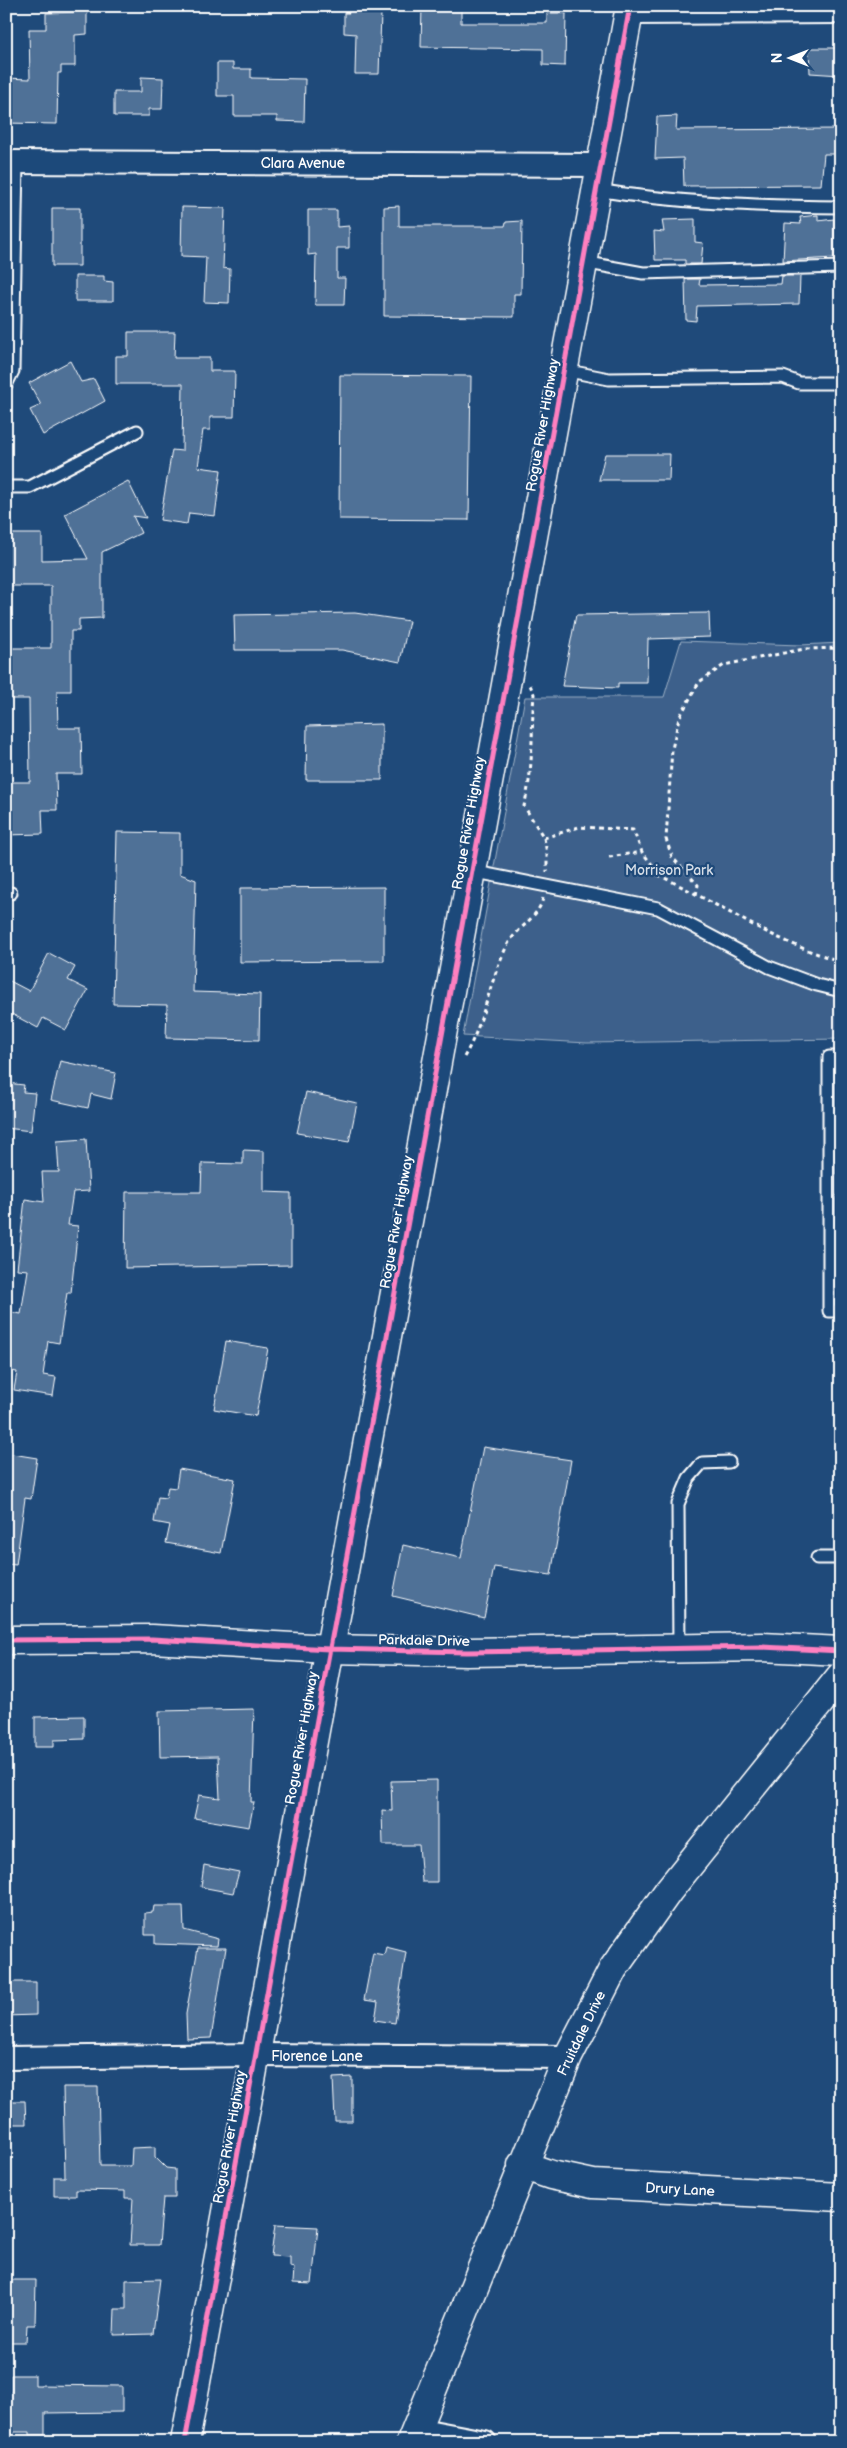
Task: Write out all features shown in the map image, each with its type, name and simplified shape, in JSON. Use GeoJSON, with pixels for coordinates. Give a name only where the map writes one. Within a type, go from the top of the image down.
{"type":"FeatureCollection","features":[{"type":"Feature","properties":{"kind":"main road","name":"Rogue River Highway"},"geometry":{"type":"LineString","coordinates":[[184,2442],[629,10]]}},
{"type":"Feature","properties":{"kind":"main road","name":"Parkdale Drive"},"geometry":{"type":"LineString","coordinates":[[6,1640],[152,1640],[329,1649],[466,1652],[762,1647],[841,1652]]}},
{"type":"Feature","properties":{"kind":"main road","name":"Fruitdale Drive"},"geometry":{"type":"LineString","coordinates":[[413,2436],[522,2165],[568,2057],[613,1969],[669,1890],[841,1676]]}},
{"type":"Feature","properties":{"kind":"main road","name":"Drury Lane"},"geometry":{"type":"LineString","coordinates":[[522,2165],[551,2175],[593,2184],[841,2197]]}},
{"type":"Feature","properties":{"kind":"street"},"geometry":{"type":"LineString","coordinates":[[629,10],[841,12]]}},
{"type":"Feature","properties":{"kind":"street","name":"Clara Avenue"},"geometry":{"type":"LineString","coordinates":[[12,162],[598,177]]}},
{"type":"Feature","properties":{"kind":"street","name":"Florence Lane"},"geometry":{"type":"LineString","coordinates":[[6,2058],[256,2055],[568,2057]]}},
{"type":"Feature","properties":{"kind":"street"},"geometry":{"type":"LineString","coordinates":[[413,2436],[485,2442]]}},
{"type":"Feature","properties":{"kind":"lane"},"geometry":{"type":"LineString","coordinates":[[6,385],[13,371],[12,162]]}},
{"type":"Feature","properties":{"kind":"lane"},"geometry":{"type":"LineString","coordinates":[[598,177],[642,197],[758,206],[841,207]]}},
{"type":"Feature","properties":{"kind":"lane"},"geometry":{"type":"LineString","coordinates":[[583,262],[644,273],[841,267]]}},
{"type":"Feature","properties":{"kind":"lane"},"geometry":{"type":"LineString","coordinates":[[564,370],[609,379],[783,377],[799,383],[841,383]]}},
{"type":"Feature","properties":{"kind":"lane"},"geometry":{"type":"LineString","coordinates":[[6,487],[30,487],[137,430]]}},
{"type":"Feature","properties":{"kind":"lane"},"geometry":{"type":"LineString","coordinates":[[471,871],[658,908],[769,967],[817,985],[841,991]]}},
{"type":"Feature","properties":{"kind":"lane"},"geometry":{"type":"LineString","coordinates":[[841,1057],[829,1058],[829,1311],[841,1311]]}},
{"type":"Feature","properties":{"kind":"lane"},"geometry":{"type":"LineString","coordinates":[[679,1648],[678,1504],[690,1478],[702,1463],[729,1462]]}},
{"type":"Feature","properties":{"kind":"lane"},"geometry":{"type":"LineString","coordinates":[[818,1558],[841,1558]]}},
{"type":"Feature","properties":{"kind":"path"},"geometry":{"type":"LineString","coordinates":[[696,895],[698,885],[672,857],[666,839],[668,782],[672,749],[679,718],[699,682],[724,664],[804,649],[841,648]]}},
{"type":"Feature","properties":{"kind":"path"},"geometry":{"type":"LineString","coordinates":[[464,1057],[473,1042],[503,955],[511,940],[541,906],[545,885],[547,867],[544,838],[524,806],[531,775],[533,755],[534,694],[530,685]]}},
{"type":"Feature","properties":{"kind":"path"},"geometry":{"type":"LineString","coordinates":[[544,838],[579,827],[633,830],[642,852],[654,867],[654,873],[772,936],[821,956],[841,961]]}},
{"type":"Feature","properties":{"kind":"path"},"geometry":{"type":"LineString","coordinates":[[609,857],[642,852]]}},
{"type":"Feature","properties":{"kind":"green space","name":"Morrison Park"},"geometry":{"type":"Polygon","coordinates":[[[681,641],[800,645],[841,643],[841,1039],[587,1043],[463,1036],[525,697],[664,697],[681,641]]]}},
{"type":"Feature","properties":{"kind":"building"},"geometry":{"type":"Polygon","coordinates":[[[349,6],[374,6],[374,13],[381,13],[379,74],[355,74],[356,34],[344,33],[344,13],[349,13],[349,6]]]}},
{"type":"Feature","properties":{"kind":"building"},"geometry":{"type":"Polygon","coordinates":[[[422,6],[461,6],[461,23],[547,23],[547,13],[566,13],[565,66],[543,65],[543,49],[421,47],[422,6]]]}},
{"type":"Feature","properties":{"kind":"building"},"geometry":{"type":"Polygon","coordinates":[[[87,12],[87,34],[75,35],[75,66],[61,66],[61,73],[58,73],[57,124],[6,123],[6,78],[30,79],[29,29],[46,29],[46,13],[87,12]]]}},
{"type":"Feature","properties":{"kind":"building"},"geometry":{"type":"Polygon","coordinates":[[[809,48],[841,48],[841,75],[810,73],[809,48]]]}},
{"type":"Feature","properties":{"kind":"building"},"geometry":{"type":"Polygon","coordinates":[[[217,63],[233,63],[233,69],[251,69],[251,78],[305,79],[304,122],[277,121],[277,116],[234,116],[234,96],[217,96],[217,63]]]}},
{"type":"Feature","properties":{"kind":"building"},"geometry":{"type":"Polygon","coordinates":[[[141,77],[163,78],[162,109],[149,109],[149,116],[114,116],[114,92],[141,92],[141,77]]]}},
{"type":"Feature","properties":{"kind":"building"},"geometry":{"type":"Polygon","coordinates":[[[677,116],[676,130],[841,129],[841,154],[824,154],[821,185],[684,186],[683,158],[655,159],[657,117],[677,116]]]}},
{"type":"Feature","properties":{"kind":"building"},"geometry":{"type":"Polygon","coordinates":[[[399,206],[399,226],[505,226],[506,222],[522,221],[521,294],[514,294],[514,317],[384,316],[384,207],[399,206]]]}},
{"type":"Feature","properties":{"kind":"building"},"geometry":{"type":"Polygon","coordinates":[[[182,207],[225,208],[223,268],[230,269],[229,303],[204,302],[206,257],[181,256],[182,207]]]}},
{"type":"Feature","properties":{"kind":"building"},"geometry":{"type":"Polygon","coordinates":[[[52,208],[80,208],[80,266],[52,266],[52,208]]]}},
{"type":"Feature","properties":{"kind":"building"},"geometry":{"type":"Polygon","coordinates":[[[308,210],[337,210],[337,227],[349,226],[349,248],[337,248],[337,278],[345,278],[344,305],[315,305],[316,254],[308,255],[308,210]]]}},
{"type":"Feature","properties":{"kind":"building"},"geometry":{"type":"Polygon","coordinates":[[[818,215],[818,221],[834,219],[834,258],[783,261],[785,223],[801,224],[800,217],[818,215]]]}},
{"type":"Feature","properties":{"kind":"building"},"geometry":{"type":"Polygon","coordinates":[[[695,219],[695,242],[703,243],[701,264],[685,264],[685,260],[655,260],[654,231],[664,232],[662,220],[695,219]]]}},
{"type":"Feature","properties":{"kind":"building"},"geometry":{"type":"Polygon","coordinates":[[[75,276],[104,276],[104,281],[113,282],[113,301],[75,301],[75,276]]]}},
{"type":"Feature","properties":{"kind":"building"},"geometry":{"type":"Polygon","coordinates":[[[782,276],[800,276],[799,304],[697,306],[696,321],[686,320],[685,279],[700,279],[699,285],[781,284],[782,276]]]}},
{"type":"Feature","properties":{"kind":"building"},"geometry":{"type":"Polygon","coordinates":[[[128,332],[175,332],[174,358],[210,358],[210,371],[235,371],[234,417],[210,417],[210,430],[203,430],[198,467],[221,470],[215,516],[189,513],[187,524],[160,520],[172,450],[182,451],[183,384],[116,384],[116,356],[128,356],[128,332]]]}},
{"type":"Feature","properties":{"kind":"building"},"geometry":{"type":"Polygon","coordinates":[[[70,361],[81,382],[94,379],[105,401],[43,435],[30,410],[41,405],[29,383],[70,361]]]}},
{"type":"Feature","properties":{"kind":"building"},"geometry":{"type":"Polygon","coordinates":[[[340,375],[471,376],[469,520],[339,519],[340,375]]]}},
{"type":"Feature","properties":{"kind":"building"},"geometry":{"type":"Polygon","coordinates":[[[605,454],[670,454],[669,480],[599,480],[605,454]]]}},
{"type":"Feature","properties":{"kind":"building"},"geometry":{"type":"Polygon","coordinates":[[[128,481],[146,518],[133,516],[141,533],[102,552],[102,618],[79,619],[79,631],[71,631],[71,691],[57,691],[58,728],[81,728],[82,774],[56,774],[57,810],[42,810],[43,834],[6,835],[6,782],[30,782],[29,699],[6,699],[6,648],[51,648],[51,586],[6,586],[6,534],[42,534],[42,560],[88,559],[65,514],[128,481]]]}},
{"type":"Feature","properties":{"kind":"building"},"geometry":{"type":"Polygon","coordinates":[[[355,613],[409,621],[400,662],[342,650],[235,650],[234,615],[355,613]]]}},
{"type":"Feature","properties":{"kind":"building"},"geometry":{"type":"Polygon","coordinates":[[[709,613],[710,637],[648,639],[647,683],[618,683],[618,688],[562,686],[576,615],[709,613]]]}},
{"type":"Feature","properties":{"kind":"building"},"geometry":{"type":"Polygon","coordinates":[[[382,724],[382,780],[306,780],[307,726],[382,724]]]}},
{"type":"Feature","properties":{"kind":"building"},"geometry":{"type":"Polygon","coordinates":[[[117,832],[180,833],[180,874],[196,880],[193,992],[260,994],[259,1040],[166,1038],[167,1005],[113,1004],[117,832]]]}},
{"type":"Feature","properties":{"kind":"building"},"geometry":{"type":"Polygon","coordinates":[[[384,887],[384,961],[240,962],[240,888],[384,887]]]}},
{"type":"Feature","properties":{"kind":"building"},"geometry":{"type":"Polygon","coordinates":[[[49,953],[75,967],[68,980],[88,990],[66,1030],[43,1018],[38,1028],[6,1011],[6,979],[29,991],[49,953]]]}},
{"type":"Feature","properties":{"kind":"building"},"geometry":{"type":"Polygon","coordinates":[[[60,1061],[116,1073],[111,1099],[91,1094],[88,1108],[51,1100],[60,1061]]]}},
{"type":"Feature","properties":{"kind":"building"},"geometry":{"type":"Polygon","coordinates":[[[6,1083],[24,1085],[23,1092],[35,1093],[31,1131],[6,1128],[6,1083]]]}},
{"type":"Feature","properties":{"kind":"building"},"geometry":{"type":"Polygon","coordinates":[[[306,1092],[357,1103],[349,1142],[297,1133],[306,1092]]]}},
{"type":"Feature","properties":{"kind":"building"},"geometry":{"type":"Polygon","coordinates":[[[86,1139],[89,1191],[73,1192],[68,1225],[78,1226],[71,1293],[67,1293],[59,1343],[48,1341],[43,1375],[56,1377],[53,1396],[14,1390],[17,1372],[6,1370],[6,1337],[10,1312],[21,1314],[28,1270],[17,1269],[25,1199],[44,1202],[42,1172],[59,1172],[57,1141],[86,1139]]]}},
{"type":"Feature","properties":{"kind":"building"},"geometry":{"type":"Polygon","coordinates":[[[243,1150],[264,1151],[264,1192],[291,1193],[291,1265],[125,1268],[126,1192],[201,1192],[202,1163],[243,1164],[243,1150]]]}},
{"type":"Feature","properties":{"kind":"building"},"geometry":{"type":"Polygon","coordinates":[[[226,1341],[268,1348],[256,1416],[214,1409],[226,1341]]]}},
{"type":"Feature","properties":{"kind":"building"},"geometry":{"type":"Polygon","coordinates":[[[483,1447],[571,1460],[551,1575],[494,1567],[484,1618],[393,1596],[403,1545],[461,1558],[483,1447]]]}},
{"type":"Feature","properties":{"kind":"building"},"geometry":{"type":"Polygon","coordinates":[[[6,1453],[37,1458],[31,1499],[25,1498],[16,1565],[6,1564],[6,1453]]]}},
{"type":"Feature","properties":{"kind":"building"},"geometry":{"type":"Polygon","coordinates":[[[179,1469],[235,1479],[221,1553],[166,1543],[170,1525],[154,1522],[158,1497],[166,1498],[168,1487],[176,1488],[179,1469]]]}},
{"type":"Feature","properties":{"kind":"building"},"geometry":{"type":"Polygon","coordinates":[[[254,1709],[251,1802],[254,1802],[249,1827],[194,1818],[199,1795],[220,1798],[218,1756],[160,1757],[159,1711],[254,1709]]]}},
{"type":"Feature","properties":{"kind":"building"},"geometry":{"type":"Polygon","coordinates":[[[84,1716],[84,1739],[54,1740],[54,1747],[35,1747],[35,1717],[84,1716]]]}},
{"type":"Feature","properties":{"kind":"building"},"geometry":{"type":"Polygon","coordinates":[[[437,1780],[437,1882],[422,1882],[419,1845],[383,1845],[382,1810],[392,1811],[391,1781],[437,1780]]]}},
{"type":"Feature","properties":{"kind":"building"},"geometry":{"type":"Polygon","coordinates":[[[204,1865],[239,1872],[233,1893],[201,1887],[204,1865]]]}},
{"type":"Feature","properties":{"kind":"building"},"geometry":{"type":"Polygon","coordinates":[[[154,1906],[183,1906],[184,1930],[218,1939],[217,1946],[155,1944],[155,1935],[145,1935],[145,1913],[153,1912],[154,1906]]]}},
{"type":"Feature","properties":{"kind":"building"},"geometry":{"type":"Polygon","coordinates":[[[386,1947],[406,1952],[395,2023],[375,2020],[378,2002],[364,2000],[373,1953],[384,1955],[386,1947]]]}},
{"type":"Feature","properties":{"kind":"building"},"geometry":{"type":"Polygon","coordinates":[[[198,1948],[226,1948],[211,2038],[187,2039],[186,2014],[198,1948]]]}},
{"type":"Feature","properties":{"kind":"building"},"geometry":{"type":"Polygon","coordinates":[[[6,1982],[36,1982],[36,2015],[6,2016],[6,1982]]]}},
{"type":"Feature","properties":{"kind":"building"},"geometry":{"type":"Polygon","coordinates":[[[352,2077],[352,2121],[335,2121],[333,2078],[352,2077]]]}},
{"type":"Feature","properties":{"kind":"building"},"geometry":{"type":"Polygon","coordinates":[[[63,2087],[98,2087],[100,2166],[131,2166],[132,2148],[155,2147],[155,2157],[166,2168],[175,2169],[175,2198],[163,2198],[159,2245],[130,2245],[133,2198],[125,2198],[125,2191],[76,2190],[76,2196],[54,2196],[54,2177],[65,2177],[63,2087]]]}},
{"type":"Feature","properties":{"kind":"building"},"geometry":{"type":"Polygon","coordinates":[[[6,2101],[25,2101],[26,2124],[6,2124],[6,2101]]]}},
{"type":"Feature","properties":{"kind":"building"},"geometry":{"type":"Polygon","coordinates":[[[275,2225],[318,2227],[312,2284],[293,2283],[294,2268],[290,2267],[290,2257],[271,2256],[275,2225]]]}},
{"type":"Feature","properties":{"kind":"building"},"geometry":{"type":"Polygon","coordinates":[[[160,2279],[153,2334],[114,2335],[115,2309],[126,2309],[126,2280],[160,2279]]]}},
{"type":"Feature","properties":{"kind":"building"},"geometry":{"type":"Polygon","coordinates":[[[6,2280],[36,2280],[35,2325],[27,2325],[26,2342],[6,2342],[6,2280]]]}},
{"type":"Feature","properties":{"kind":"building"},"geometry":{"type":"Polygon","coordinates":[[[11,2375],[35,2375],[35,2385],[122,2386],[122,2412],[45,2413],[45,2435],[30,2435],[30,2432],[6,2432],[6,2392],[11,2392],[11,2375]]]}},
{"type":"Feature","properties":{"kind":"cycle path"},"geometry":{"type":"LineString","coordinates":[[185,2442],[630,6]]}},
{"type":"Feature","properties":{"kind":"cycle path"},"geometry":{"type":"LineString","coordinates":[[6,1640],[152,1639],[329,1649],[467,1652],[762,1647],[841,1651]]}}]}
